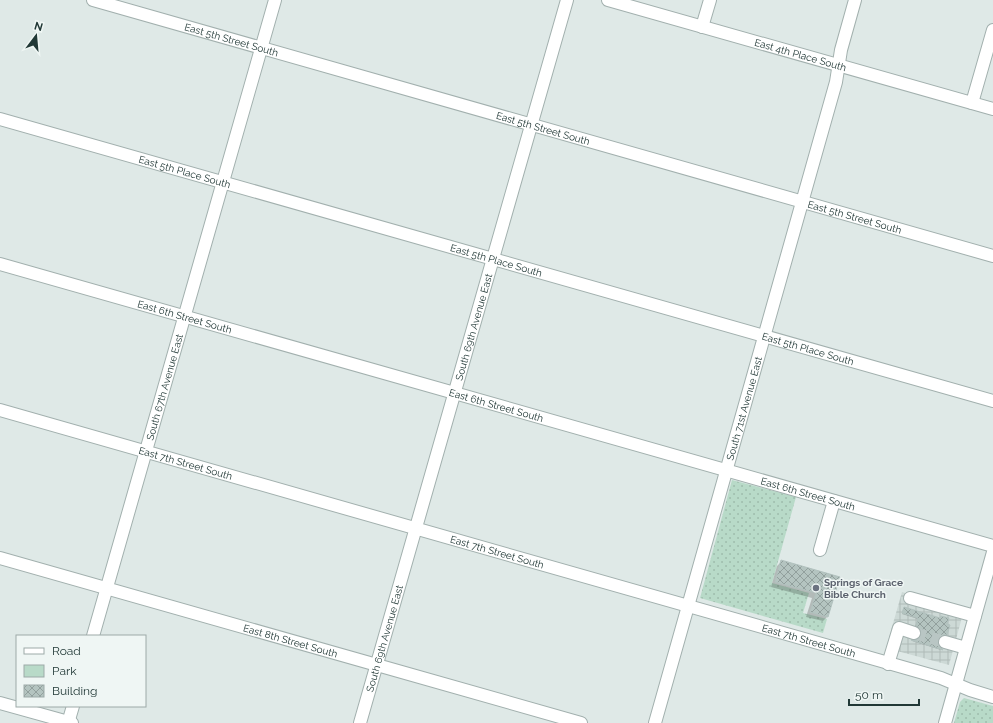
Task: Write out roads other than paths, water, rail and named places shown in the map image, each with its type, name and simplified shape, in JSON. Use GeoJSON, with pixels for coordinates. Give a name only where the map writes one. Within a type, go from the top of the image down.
{"type":"FeatureCollection","features":[{"type":"Feature","properties":{"kind":"street","name":"East 5th Street South"},"geometry":{"type":"LineString","coordinates":[[93,0],[993,256]]}},
{"type":"Feature","properties":{"kind":"street","name":"South 67th Avenue East"},"geometry":{"type":"LineString","coordinates":[[93,635],[275,0]]}},
{"type":"Feature","properties":{"kind":"street","name":"South 69th Avenue East"},"geometry":{"type":"LineString","coordinates":[[360,723],[567,0]]}},
{"type":"Feature","properties":{"kind":"street","name":"East 4th Place South"},"geometry":{"type":"LineString","coordinates":[[608,0],[993,109]]}},
{"type":"Feature","properties":{"kind":"street"},"geometry":{"type":"LineString","coordinates":[[702,27],[710,0]]}},
{"type":"Feature","properties":{"kind":"street","name":"South 71st Avenue East"},"geometry":{"type":"LineString","coordinates":[[655,723],[725,470],[836,82],[841,50],[855,0]]}},
{"type":"Feature","properties":{"kind":"street"},"geometry":{"type":"LineString","coordinates":[[972,103],[993,30]]}},
{"type":"Feature","properties":{"kind":"street","name":"East 5th Place South"},"geometry":{"type":"LineString","coordinates":[[0,119],[993,401]]}},
{"type":"Feature","properties":{"kind":"street","name":"East 6th Street South"},"geometry":{"type":"LineString","coordinates":[[0,264],[993,546]]}},
{"type":"Feature","properties":{"kind":"street","name":"East 7th Street South"},"geometry":{"type":"LineString","coordinates":[[0,410],[941,678],[970,690],[993,696]]}},
{"type":"Feature","properties":{"kind":"street"},"geometry":{"type":"LineString","coordinates":[[820,550],[834,501]]}},
{"type":"Feature","properties":{"kind":"street"},"geometry":{"type":"LineString","coordinates":[[945,723],[993,552]]}},
{"type":"Feature","properties":{"kind":"street","name":"East 8th Street South"},"geometry":{"type":"LineString","coordinates":[[0,558],[581,723]]}},
{"type":"Feature","properties":{"kind":"street"},"geometry":{"type":"LineString","coordinates":[[910,598],[975,616]]}},
{"type":"Feature","properties":{"kind":"street"},"geometry":{"type":"LineString","coordinates":[[888,664],[899,628],[914,632]]}},
{"type":"Feature","properties":{"kind":"street"},"geometry":{"type":"LineString","coordinates":[[945,642],[966,648]]}},
{"type":"Feature","properties":{"kind":"street"},"geometry":{"type":"LineString","coordinates":[[0,703],[69,723],[73,707]]}},
{"type":"Feature","properties":{"kind":"tunnel"},"geometry":{"type":"LineString","coordinates":[[914,633],[945,642]]}},
{"type":"Feature","properties":{"kind":"place","name":"Springs of Grace Bible Church"},"geometry":{"type":"Point","coordinates":[816,588]}}]}
